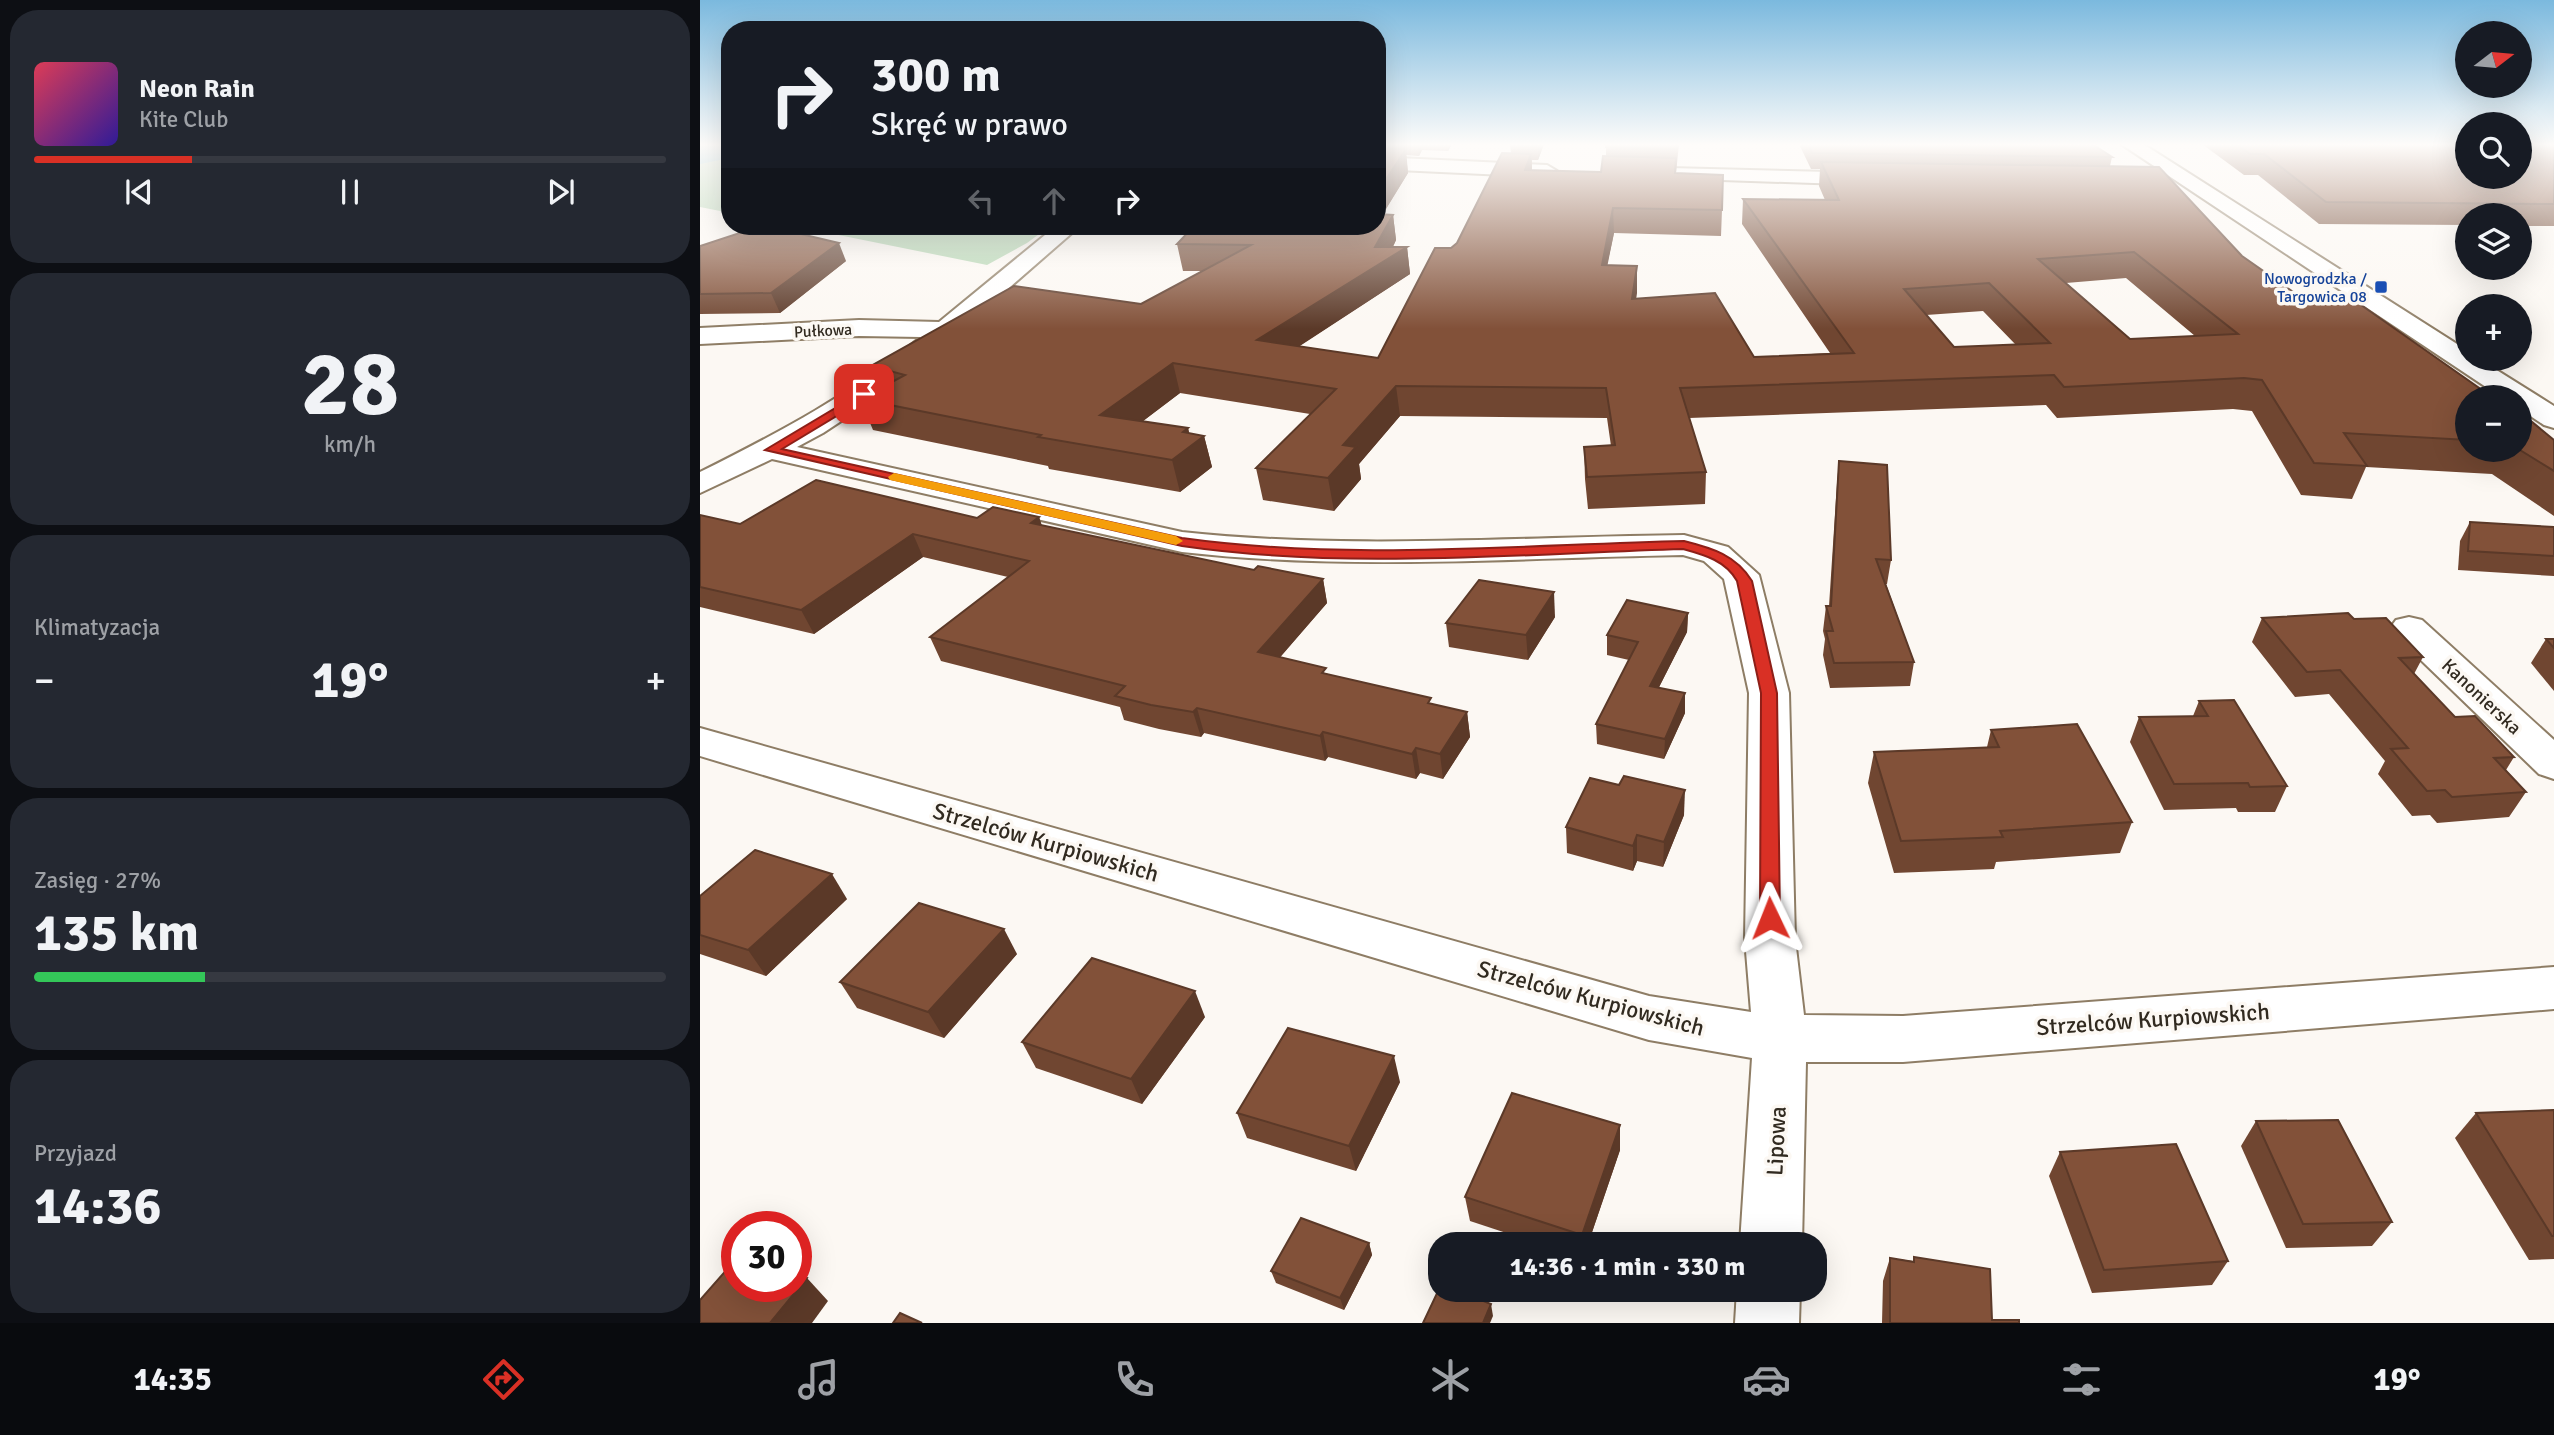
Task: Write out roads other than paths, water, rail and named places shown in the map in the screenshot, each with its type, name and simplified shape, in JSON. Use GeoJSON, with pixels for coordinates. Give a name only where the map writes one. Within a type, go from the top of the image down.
{"type":"FeatureCollection","features":[{"type":"Feature","properties":{"kind":"street"},"geometry":{"type":"LineString","coordinates":[[2224,206],[2554,419]]}},
{"type":"Feature","properties":{"kind":"street"},"geometry":{"type":"LineString","coordinates":[[700,484],[771,450],[864,394],[947,330],[1058,235]]}},
{"type":"Feature","properties":{"kind":"street","name":"Pułkowa"},"geometry":{"type":"LineString","coordinates":[[700,336],[859,328],[947,330]]}},
{"type":"Feature","properties":{"kind":"street","name":"Lipowa"},"geometry":{"type":"LineString","coordinates":[[771,450],[1182,542],[1246,551],[1371,554],[1684,545],[1716,554],[1738,569],[1744,581],[1769,693],[1770,939],[1780,1038],[1772,1232]]}},
{"type":"Feature","properties":{"kind":"street","name":"Kanonierska"},"geometry":{"type":"LineString","coordinates":[[2409,628],[2554,764]]}},
{"type":"Feature","properties":{"kind":"street","name":"Strzelców Kurpiowskich"},"geometry":{"type":"LineString","coordinates":[[700,742],[1649,1018],[1710,1031],[1780,1038],[1903,1039],[2554,988]]}},
{"type":"Feature","properties":{"kind":"street"},"geometry":{"type":"LineString","coordinates":[[1767,1323],[1768,1302]]}},
{"type":"Feature","properties":{"kind":"place","name":"Nowogrodzka / Targowica 08"},"geometry":{"type":"Point","coordinates":[2381,287]}}]}
